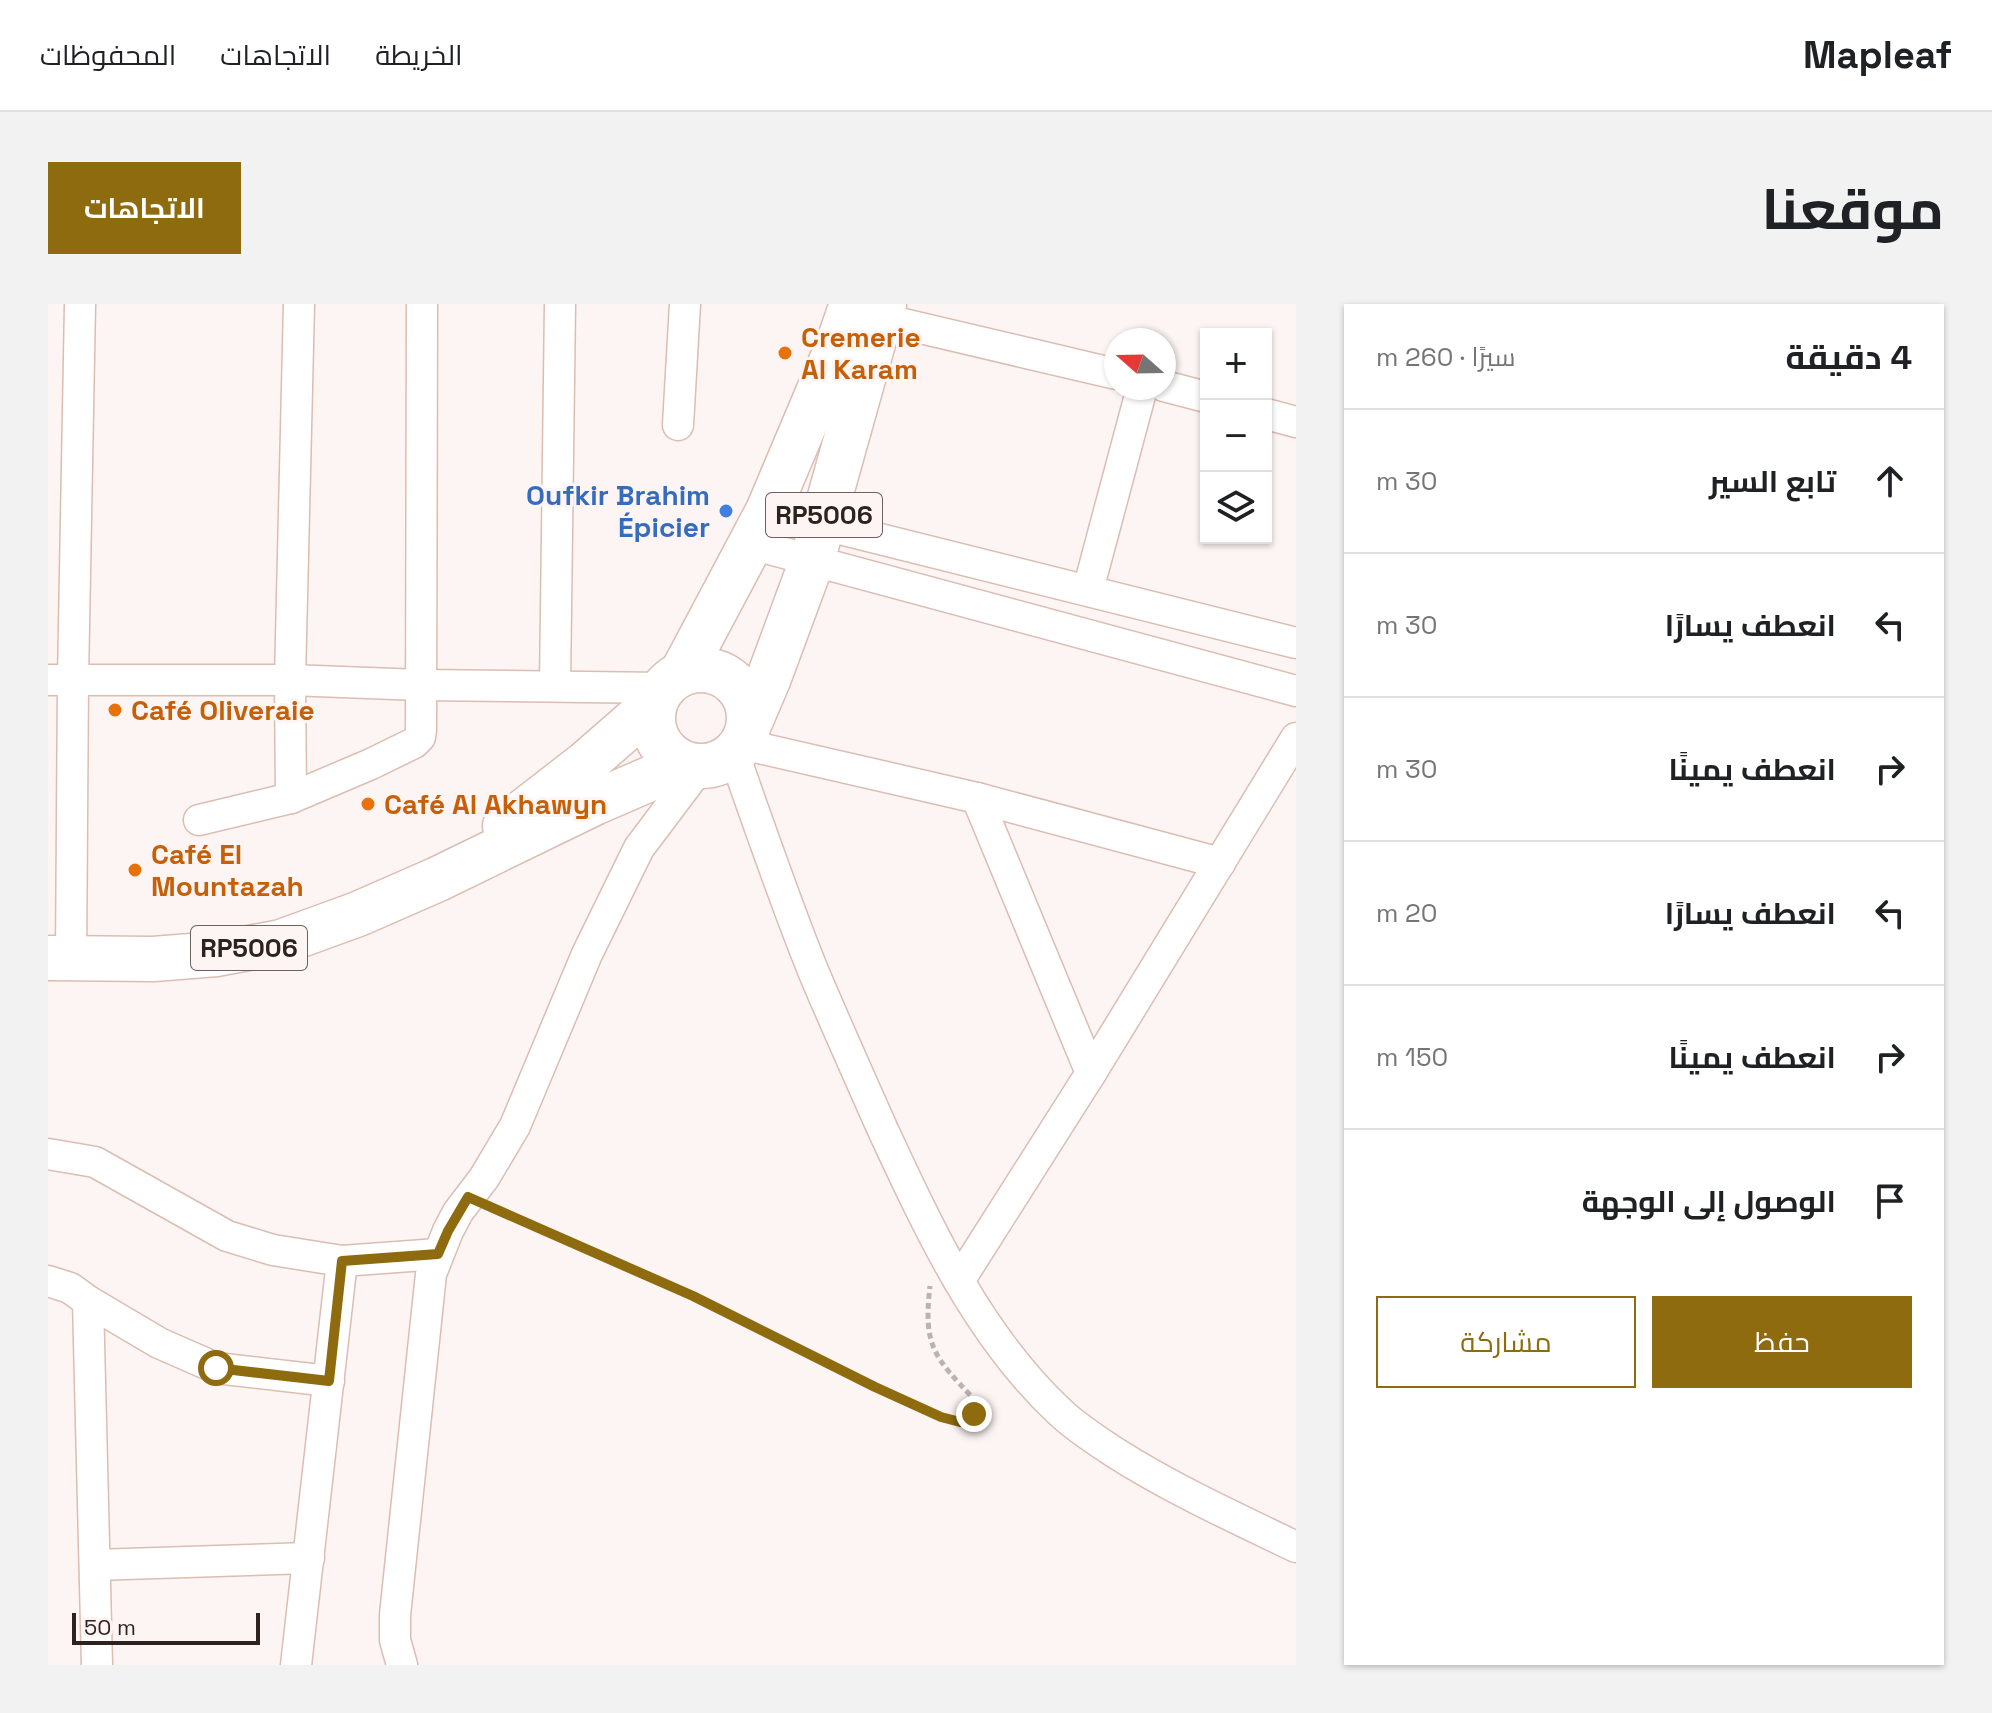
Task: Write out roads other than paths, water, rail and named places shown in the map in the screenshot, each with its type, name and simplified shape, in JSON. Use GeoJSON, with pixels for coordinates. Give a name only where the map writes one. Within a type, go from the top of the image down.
{"type":"FeatureCollection","features":[{"type":"Feature","properties":{"kind":"main road","name":"RP5006"},"geometry":{"type":"LineString","coordinates":[[438,879],[585,764],[667,688],[760,528],[836,350],[859,309]]}},
{"type":"Feature","properties":{"kind":"main road","name":"RP5006"},"geometry":{"type":"LineString","coordinates":[[60,959],[153,959],[281,942],[358,914],[594,803],[720,753],[768,680],[817,543],[859,309]]}},
{"type":"Feature","properties":{"kind":"main road"},"geometry":{"type":"LineString","coordinates":[[699,669],[715,671],[741,690],[748,706],[720,753],[671,756],[661,746],[654,732],[652,717],[667,688],[699,669]]}},
{"type":"Feature","properties":{"kind":"street"},"geometry":{"type":"LineString","coordinates":[[60,959],[61,680],[80,304]]}},
{"type":"Feature","properties":{"kind":"street"},"geometry":{"type":"LineString","coordinates":[[291,798],[290,680],[299,304]]}},
{"type":"Feature","properties":{"kind":"street"},"geometry":{"type":"LineString","coordinates":[[199,820],[291,798],[371,764],[420,737],[422,304]]}},
{"type":"Feature","properties":{"kind":"street"},"geometry":{"type":"LineString","coordinates":[[555,686],[560,304]]}},
{"type":"Feature","properties":{"kind":"street"},"geometry":{"type":"LineString","coordinates":[[678,425],[685,304]]}},
{"type":"Feature","properties":{"kind":"street"},"geometry":{"type":"LineString","coordinates":[[859,309],[1104,371]]}},
{"type":"Feature","properties":{"kind":"street"},"geometry":{"type":"LineString","coordinates":[[1176,389],[1200,395]]}},
{"type":"Feature","properties":{"kind":"street"},"geometry":{"type":"LineString","coordinates":[[1088,590],[1139,400]]}},
{"type":"Feature","properties":{"kind":"street"},"geometry":{"type":"LineString","coordinates":[[1272,416],[1296,422]]}},
{"type":"Feature","properties":{"kind":"street"},"geometry":{"type":"LineString","coordinates":[[760,528],[1296,691]]}},
{"type":"Feature","properties":{"kind":"street"},"geometry":{"type":"LineString","coordinates":[[817,543],[1088,590],[1296,643]]}},
{"type":"Feature","properties":{"kind":"street"},"geometry":{"type":"LineString","coordinates":[[61,680],[290,680],[667,688]]}},
{"type":"Feature","properties":{"kind":"street"},"geometry":{"type":"LineString","coordinates":[[959,1281],[1091,1073],[1296,738]]}},
{"type":"Feature","properties":{"kind":"street"},"geometry":{"type":"LineString","coordinates":[[720,753],[977,798],[1220,863]]}},
{"type":"Feature","properties":{"kind":"street"},"geometry":{"type":"LineString","coordinates":[[720,753],[771,861],[814,972],[870,1100],[935,1239],[1000,1344],[1061,1413],[1096,1440],[1164,1482],[1296,1547]]}},
{"type":"Feature","properties":{"kind":"street"},"geometry":{"type":"LineString","coordinates":[[396,1664],[395,1615],[428,1292],[438,1254],[468,1197],[484,1178],[515,1126],[587,954],[639,848],[720,753]]}},
{"type":"Feature","properties":{"kind":"street"},"geometry":{"type":"LineString","coordinates":[[977,798],[1091,1073]]}},
{"type":"Feature","properties":{"kind":"street"},"geometry":{"type":"LineString","coordinates":[[48,1154],[95,1162],[227,1236],[273,1250],[342,1261],[438,1254]]}},
{"type":"Feature","properties":{"kind":"street"},"geometry":{"type":"LineString","coordinates":[[296,1665],[342,1261]]}},
{"type":"Feature","properties":{"kind":"street"},"geometry":{"type":"LineString","coordinates":[[48,1281],[70,1288],[159,1343],[216,1368],[329,1381]]}},
{"type":"Feature","properties":{"kind":"street"},"geometry":{"type":"LineString","coordinates":[[88,1301],[97,1665]]}},
{"type":"Feature","properties":{"kind":"street"},"geometry":{"type":"LineString","coordinates":[[95,1565],[309,1558]]}},
{"type":"Feature","properties":{"kind":"place","name":"Cremerie Al Karam"},"geometry":{"type":"Point","coordinates":[785,353]}},
{"type":"Feature","properties":{"kind":"place","name":"Oufkir Brahim Épicier"},"geometry":{"type":"Point","coordinates":[726,511]}},
{"type":"Feature","properties":{"kind":"place","name":"Café Oliveraie"},"geometry":{"type":"Point","coordinates":[115,710]}},
{"type":"Feature","properties":{"kind":"place","name":"Café Al Akhawyn"},"geometry":{"type":"Point","coordinates":[368,804]}},
{"type":"Feature","properties":{"kind":"place","name":"Café El Mountazah"},"geometry":{"type":"Point","coordinates":[135,870]}}]}
